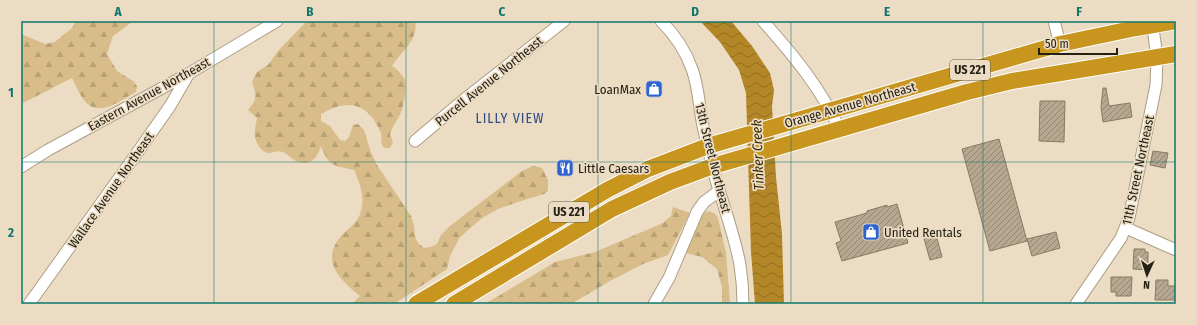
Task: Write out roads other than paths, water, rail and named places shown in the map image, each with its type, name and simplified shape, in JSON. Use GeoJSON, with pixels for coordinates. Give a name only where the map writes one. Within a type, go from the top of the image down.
{"type":"FeatureCollection","features":[{"type":"Feature","properties":{"kind":"highway","name":"Orange Avenue Northeast"},"geometry":{"type":"LineString","coordinates":[[416,304],[607,190],[648,169],[708,146],[1060,44],[1153,23],[1176,21]]}},
{"type":"Feature","properties":{"kind":"highway","name":"Orange Avenue Northeast"},"geometry":{"type":"LineString","coordinates":[[454,304],[612,209],[670,182],[713,166],[968,92],[1012,81],[1176,54]]}},
{"type":"Feature","properties":{"kind":"street","name":"Eastern Avenue Northeast"},"geometry":{"type":"LineString","coordinates":[[21,167],[26,159],[48,150],[188,74],[277,21]]}},
{"type":"Feature","properties":{"kind":"street","name":"Purcell Avenue Northeast"},"geometry":{"type":"LineString","coordinates":[[415,141],[466,98],[564,21]]}},
{"type":"Feature","properties":{"kind":"street","name":"13th Street Northeast"},"geometry":{"type":"LineString","coordinates":[[661,21],[680,44],[687,57],[697,86],[703,126],[719,191],[733,234],[740,265],[743,304]]}},
{"type":"Feature","properties":{"kind":"street"},"geometry":{"type":"LineString","coordinates":[[763,21],[803,68],[820,93],[840,130]]}},
{"type":"Feature","properties":{"kind":"street"},"geometry":{"type":"LineString","coordinates":[[1054,21],[1060,44]]}},
{"type":"Feature","properties":{"kind":"street","name":"11th Street Northeast"},"geometry":{"type":"LineString","coordinates":[[1076,304],[1121,238],[1129,218],[1156,85],[1157,57],[1153,23]]}},
{"type":"Feature","properties":{"kind":"street","name":"Wallace Avenue Northeast"},"geometry":{"type":"LineString","coordinates":[[29,304],[170,106],[188,74]]}},
{"type":"Feature","properties":{"kind":"street"},"geometry":{"type":"LineString","coordinates":[[654,304],[669,278],[698,212],[704,202],[719,191]]}},
{"type":"Feature","properties":{"kind":"street"},"geometry":{"type":"LineString","coordinates":[[1126,228],[1176,250]]}},
{"type":"Feature","properties":{"kind":"water","name":"Tinker Creek"},"geometry":{"type":"Polygon","coordinates":[[[700,21],[731,21],[752,46],[770,73],[774,90],[772,106],[776,177],[782,234],[784,304],[755,304],[751,252],[746,93],[739,70],[720,42],[700,21]]]}},
{"type":"Feature","properties":{"kind":"place","name":"LoanMax"},"geometry":{"type":"Point","coordinates":[654,89]}},
{"type":"Feature","properties":{"kind":"place","name":"Little Caesars"},"geometry":{"type":"Point","coordinates":[565,168]}},
{"type":"Feature","properties":{"kind":"place","name":"United Rentals"},"geometry":{"type":"Point","coordinates":[871,232]}},
{"type":"Feature","properties":{"kind":"district","name":"LILLY VIEW"},"geometry":{"type":"Point","coordinates":[510,118]}}]}
